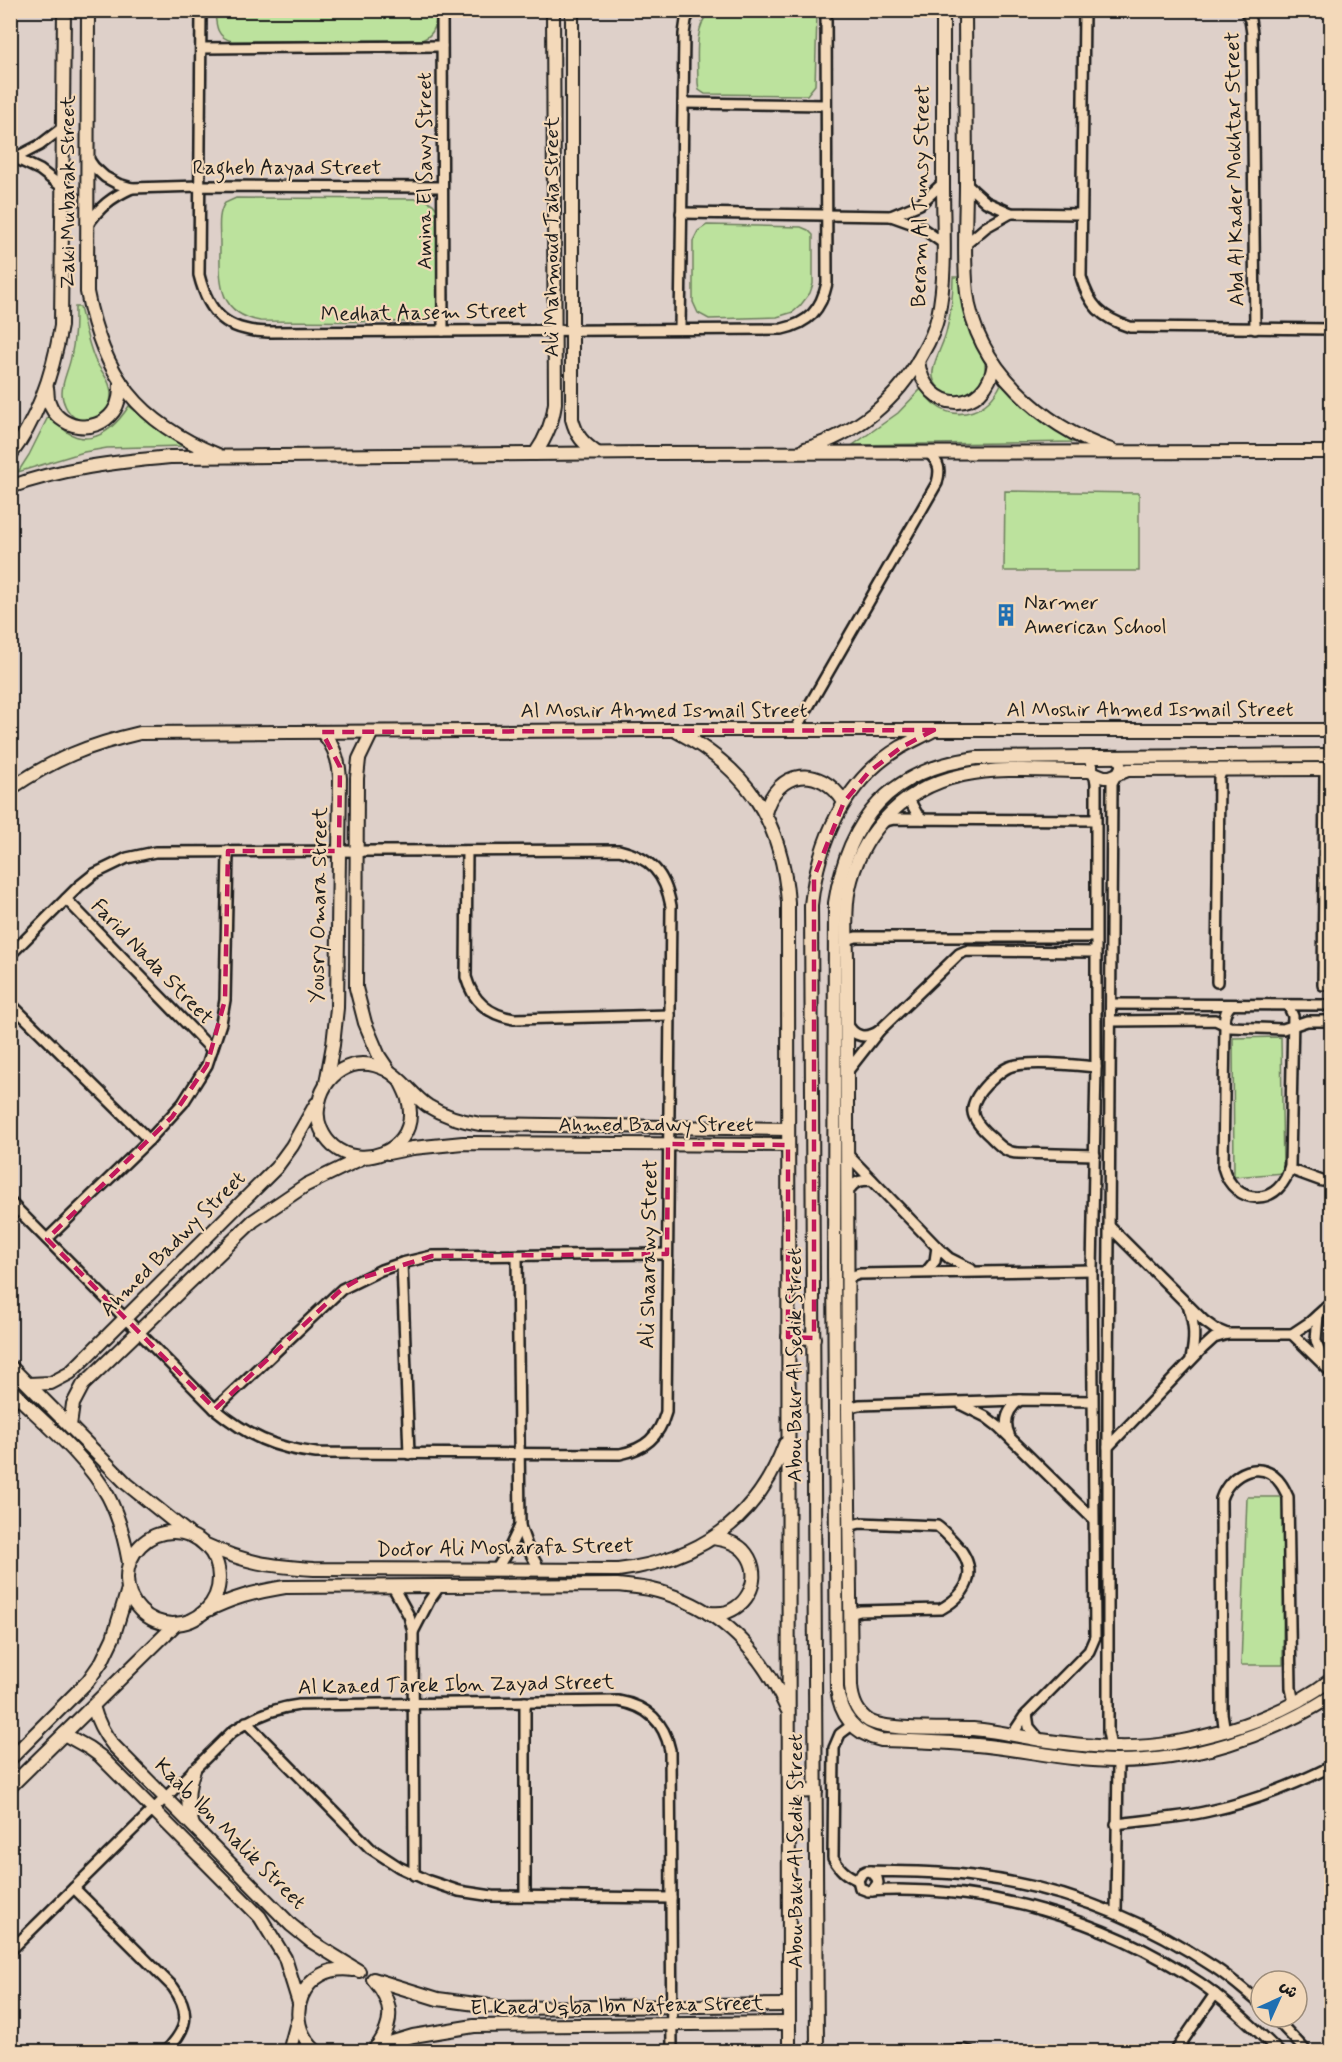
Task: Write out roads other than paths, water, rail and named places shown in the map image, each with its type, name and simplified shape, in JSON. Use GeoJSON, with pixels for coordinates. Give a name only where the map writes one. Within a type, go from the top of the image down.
{"type":"FeatureCollection","features":[{"type":"Feature","properties":{"kind":"street","name":"Zaki Mubarak Street"},"geometry":{"type":"LineString","coordinates":[[10,456],[28,430],[47,387],[60,326],[64,10]]}},
{"type":"Feature","properties":{"kind":"street","name":"Zaki Mubarak Street"},"geometry":{"type":"LineString","coordinates":[[88,10],[87,292],[93,323],[104,353],[120,381],[141,406],[165,427],[192,444],[222,456]]}},
{"type":"Feature","properties":{"kind":"street","name":"Medhat Aasem Street"},"geometry":{"type":"LineString","coordinates":[[201,10],[200,275],[204,295],[214,312],[230,324],[248,332],[782,328],[794,326],[806,320],[817,310],[825,290],[826,10]]}},
{"type":"Feature","properties":{"kind":"street","name":"Amina El Sawy Street"},"geometry":{"type":"LineString","coordinates":[[442,10],[443,331]]}},
{"type":"Feature","properties":{"kind":"street","name":"Ali Mahmoud Taha Street"},"geometry":{"type":"LineString","coordinates":[[535,454],[554,416],[553,10]]}},
{"type":"Feature","properties":{"kind":"street","name":"Ali Mahmoud Taha Street"},"geometry":{"type":"LineString","coordinates":[[572,10],[572,418],[576,432],[583,443],[597,453]]}},
{"type":"Feature","properties":{"kind":"street"},"geometry":{"type":"LineString","coordinates":[[680,329],[684,34],[686,20],[691,10]]}},
{"type":"Feature","properties":{"kind":"street","name":"Beram Al Tunsy Street"},"geometry":{"type":"LineString","coordinates":[[792,453],[842,435],[886,403],[904,384],[918,362],[930,341],[938,320],[942,294],[943,243],[943,10]]}},
{"type":"Feature","properties":{"kind":"street","name":"Beram Al Tunsy Street"},"geometry":{"type":"LineString","coordinates":[[965,10],[967,293],[972,317],[994,363],[1029,403],[1050,420],[1073,434],[1120,453]]}},
{"type":"Feature","properties":{"kind":"street"},"geometry":{"type":"LineString","coordinates":[[1084,10],[1081,277],[1089,298],[1103,315],[1130,327],[1332,329]]}},
{"type":"Feature","properties":{"kind":"street","name":"Abd Al Kader Mokhtar Street"},"geometry":{"type":"LineString","coordinates":[[1245,10],[1250,20],[1252,33],[1255,329]]}},
{"type":"Feature","properties":{"kind":"street"},"geometry":{"type":"LineString","coordinates":[[201,48],[442,46]]}},
{"type":"Feature","properties":{"kind":"street"},"geometry":{"type":"LineString","coordinates":[[683,103],[826,105]]}},
{"type":"Feature","properties":{"kind":"street"},"geometry":{"type":"LineString","coordinates":[[13,158],[40,145],[62,128]]}},
{"type":"Feature","properties":{"kind":"street","name":"Ragheb Aayad Street"},"geometry":{"type":"LineString","coordinates":[[86,155],[105,177],[132,188],[442,187]]}},
{"type":"Feature","properties":{"kind":"street"},"geometry":{"type":"LineString","coordinates":[[13,158],[40,170],[62,187]]}},
{"type":"Feature","properties":{"kind":"street"},"geometry":{"type":"LineString","coordinates":[[891,216],[920,204],[943,183]]}},
{"type":"Feature","properties":{"kind":"street"},"geometry":{"type":"LineString","coordinates":[[966,184],[986,202],[1011,213],[1081,214]]}},
{"type":"Feature","properties":{"kind":"street","name":"Ragheb Aayad Street"},"geometry":{"type":"LineString","coordinates":[[86,228],[105,203],[132,188]]}},
{"type":"Feature","properties":{"kind":"street"},"geometry":{"type":"LineString","coordinates":[[681,213],[891,216],[919,226],[943,243]]}},
{"type":"Feature","properties":{"kind":"street"},"geometry":{"type":"LineString","coordinates":[[966,244],[986,226],[1011,213]]}},
{"type":"Feature","properties":{"kind":"street"},"geometry":{"type":"LineString","coordinates":[[918,362],[920,375],[926,387],[936,396],[949,401],[963,401],[976,397],[986,388],[992,376],[994,363]]}},
{"type":"Feature","properties":{"kind":"street"},"geometry":{"type":"LineString","coordinates":[[47,387],[49,403],[58,416],[71,425],[87,427],[102,423],[114,412],[120,397],[120,381]]}},
{"type":"Feature","properties":{"kind":"street"},"geometry":{"type":"LineString","coordinates":[[10,487],[67,471],[118,462],[222,456],[1332,452]]}},
{"type":"Feature","properties":{"kind":"street"},"geometry":{"type":"LineString","coordinates":[[795,730],[937,483],[940,471],[938,462],[929,453]]}},
{"type":"Feature","properties":{"kind":"street","name":"Abou Bakr Al Sedik Street"},"geometry":{"type":"LineString","coordinates":[[674,730],[717,756],[751,792],[775,834],[786,879],[788,902],[789,2052]]}},
{"type":"Feature","properties":{"kind":"street","name":"Abou Bakr Al Sedik Street"},"geometry":{"type":"LineString","coordinates":[[817,2052],[811,905],[814,877],[821,851],[844,802],[869,772],[900,748],[934,730]]}},
{"type":"Feature","properties":{"kind":"street","name":"Al Moshir Ahmed Ismail Street"},"geometry":{"type":"LineString","coordinates":[[10,789],[69,754],[140,733],[1332,730]]}},
{"type":"Feature","properties":{"kind":"street","name":"Yousry Omara Street"},"geometry":{"type":"LineString","coordinates":[[321,732],[334,748],[340,767],[337,1008],[326,1083]]}},
{"type":"Feature","properties":{"kind":"street","name":"Yousry Omara Street"},"geometry":{"type":"LineString","coordinates":[[372,732],[362,749],[357,768],[356,988],[365,1023],[388,1071]]}},
{"type":"Feature","properties":{"kind":"street"},"geometry":{"type":"LineString","coordinates":[[1332,755],[977,758],[935,766],[897,787],[880,801],[854,836],[839,877],[835,903],[841,1023],[841,1192],[847,1272],[850,1614],[852,1696],[855,1706],[869,1720],[888,1726],[976,1730],[1040,1740],[1111,1747],[1143,1747],[1171,1744],[1225,1732],[1294,1703],[1332,1679]]}},
{"type":"Feature","properties":{"kind":"street"},"geometry":{"type":"LineString","coordinates":[[1012,1735],[1027,1714],[1089,1651],[1095,1637],[1092,1270],[1096,1066],[1096,878],[1094,772],[1090,762],[1093,757]]}},
{"type":"Feature","properties":{"kind":"street"},"geometry":{"type":"LineString","coordinates":[[1111,1747],[1108,1732],[1108,1387],[1112,783],[1120,766],[1118,757]]}},
{"type":"Feature","properties":{"kind":"street"},"geometry":{"type":"LineString","coordinates":[[1330,769],[1128,771],[1104,777],[1089,771],[975,771],[932,784],[912,795],[882,822],[866,843],[855,867],[848,892],[841,1023],[847,1072],[847,1154],[834,1267],[837,1688],[841,1708],[852,1725],[870,1738],[881,1740],[957,1742],[1081,1760],[1118,1761],[1168,1758],[1235,1743],[1274,1728],[1332,1696]]}},
{"type":"Feature","properties":{"kind":"street"},"geometry":{"type":"LineString","coordinates":[[1323,985],[1325,774],[1330,769]]}},
{"type":"Feature","properties":{"kind":"street"},"geometry":{"type":"LineString","coordinates":[[1217,982],[1219,778],[1222,770]]}},
{"type":"Feature","properties":{"kind":"street"},"geometry":{"type":"LineString","coordinates":[[765,813],[769,798],[779,786],[792,778],[808,776],[823,780],[836,789],[844,802]]}},
{"type":"Feature","properties":{"kind":"street"},"geometry":{"type":"LineString","coordinates":[[912,795],[910,801],[912,808],[922,819]]}},
{"type":"Feature","properties":{"kind":"street"},"geometry":{"type":"LineString","coordinates":[[882,822],[894,819],[1095,820]]}},
{"type":"Feature","properties":{"kind":"street"},"geometry":{"type":"LineString","coordinates":[[467,850],[466,977],[469,988],[483,1006],[492,1013],[514,1019],[670,1015]]}},
{"type":"Feature","properties":{"kind":"street","name":"Ali Shaarawy Street"},"geometry":{"type":"LineString","coordinates":[[10,956],[94,874],[127,858],[155,852],[619,850],[635,854],[649,863],[664,882],[671,906],[666,1412],[663,1425],[645,1445],[620,1454],[316,1454],[288,1450],[262,1441],[237,1427],[215,1409],[10,1202]]}},
{"type":"Feature","properties":{"kind":"street"},"geometry":{"type":"LineString","coordinates":[[47,1239],[149,1140],[183,1103],[196,1084],[212,1050],[221,1023],[227,978],[228,851]]}},
{"type":"Feature","properties":{"kind":"street"},"geometry":{"type":"LineString","coordinates":[[1096,878],[1112,879]]}},
{"type":"Feature","properties":{"kind":"street","name":"Farid Nada Street"},"geometry":{"type":"LineString","coordinates":[[66,899],[212,1050]]}},
{"type":"Feature","properties":{"kind":"street"},"geometry":{"type":"LineString","coordinates":[[847,940],[856,937],[1095,937]]}},
{"type":"Feature","properties":{"kind":"street"},"geometry":{"type":"LineString","coordinates":[[847,1072],[879,1031],[959,954],[966,951],[1095,952]]}},
{"type":"Feature","properties":{"kind":"street"},"geometry":{"type":"LineString","coordinates":[[10,1004],[149,1140]]}},
{"type":"Feature","properties":{"kind":"street"},"geometry":{"type":"LineString","coordinates":[[1111,1004],[1332,1005]]}},
{"type":"Feature","properties":{"kind":"street"},"geometry":{"type":"LineString","coordinates":[[1230,1005],[1224,1014],[1226,1026],[1223,1167],[1232,1187],[1241,1194],[1258,1197],[1276,1191],[1283,1185],[1289,1169],[1293,1016],[1288,1005]]}},
{"type":"Feature","properties":{"kind":"street"},"geometry":{"type":"LineString","coordinates":[[1111,1021],[1215,1020],[1226,1026],[1283,1029],[1292,1028],[1307,1021],[1332,1021]]}},
{"type":"Feature","properties":{"kind":"street"},"geometry":{"type":"LineString","coordinates":[[841,1023],[861,1037],[870,1036],[879,1031]]}},
{"type":"Feature","properties":{"kind":"street"},"geometry":{"type":"LineString","coordinates":[[355,1065],[372,1065],[388,1071],[401,1083],[409,1098],[411,1115],[406,1132],[395,1146],[381,1155],[364,1158],[347,1155],[332,1145],[322,1132],[317,1115],[319,1098],[326,1083],[339,1071],[355,1065]]}},
{"type":"Feature","properties":{"kind":"street"},"geometry":{"type":"LineString","coordinates":[[1095,1155],[1007,1151],[978,1125],[972,1109],[978,1094],[998,1074],[1015,1065],[1096,1066]]}},
{"type":"Feature","properties":{"kind":"street","name":"Ahmed Badwy Street"},"geometry":{"type":"LineString","coordinates":[[401,1083],[429,1106],[453,1118],[480,1124],[788,1129]]}},
{"type":"Feature","properties":{"kind":"street","name":"Ahmed Badwy Street"},"geometry":{"type":"LineString","coordinates":[[28,1384],[51,1383],[61,1379],[125,1318],[276,1168],[307,1123],[319,1098]]}},
{"type":"Feature","properties":{"kind":"street","name":"Ahmed Badwy Street"},"geometry":{"type":"LineString","coordinates":[[381,1155],[413,1148],[463,1143],[788,1145]]}},
{"type":"Feature","properties":{"kind":"street"},"geometry":{"type":"LineString","coordinates":[[847,1154],[949,1258],[979,1271]]}},
{"type":"Feature","properties":{"kind":"street","name":"Ahmed Badwy Street"},"geometry":{"type":"LineString","coordinates":[[70,1426],[73,1404],[83,1385],[253,1221],[315,1179],[364,1158]]}},
{"type":"Feature","properties":{"kind":"street"},"geometry":{"type":"LineString","coordinates":[[1289,1169],[1322,1181]]}},
{"type":"Feature","properties":{"kind":"street"},"geometry":{"type":"LineString","coordinates":[[841,1192],[851,1185],[872,1180]]}},
{"type":"Feature","properties":{"kind":"street"},"geometry":{"type":"LineString","coordinates":[[1109,1226],[1188,1305],[1215,1329],[1227,1334]]}},
{"type":"Feature","properties":{"kind":"street"},"geometry":{"type":"LineString","coordinates":[[926,1272],[935,1262],[937,1247]]}},
{"type":"Feature","properties":{"kind":"street"},"geometry":{"type":"LineString","coordinates":[[215,1409],[342,1289],[361,1278],[402,1263],[432,1256],[667,1254]]}},
{"type":"Feature","properties":{"kind":"street"},"geometry":{"type":"LineString","coordinates":[[517,1256],[520,1526],[528,1549],[540,1570]]}},
{"type":"Feature","properties":{"kind":"street"},"geometry":{"type":"LineString","coordinates":[[402,1263],[409,1454]]}},
{"type":"Feature","properties":{"kind":"street"},"geometry":{"type":"LineString","coordinates":[[834,1267],[860,1274],[1092,1270]]}},
{"type":"Feature","properties":{"kind":"street"},"geometry":{"type":"LineString","coordinates":[[1108,1447],[1214,1338],[1227,1334],[1292,1334],[1332,1302]]}},
{"type":"Feature","properties":{"kind":"street"},"geometry":{"type":"LineString","coordinates":[[1188,1305],[1194,1323],[1195,1342],[1190,1361]]}},
{"type":"Feature","properties":{"kind":"street"},"geometry":{"type":"LineString","coordinates":[[1318,1315],[1316,1340],[1324,1365]]}},
{"type":"Feature","properties":{"kind":"street"},"geometry":{"type":"LineString","coordinates":[[1292,1334],[1332,1373]]}},
{"type":"Feature","properties":{"kind":"street"},"geometry":{"type":"LineString","coordinates":[[788,1337],[814,1338]]}},
{"type":"Feature","properties":{"kind":"street"},"geometry":{"type":"LineString","coordinates":[[10,1366],[127,1484],[204,1544],[213,1556],[218,1571],[218,1586],[213,1600],[204,1612],[191,1620],[176,1624],[160,1622],[146,1615],[135,1603],[128,1589]]}},
{"type":"Feature","properties":{"kind":"street"},"geometry":{"type":"LineString","coordinates":[[1092,1387],[1108,1387]]}},
{"type":"Feature","properties":{"kind":"street"},"geometry":{"type":"LineString","coordinates":[[10,1389],[95,1475],[118,1517],[129,1563]]}},
{"type":"Feature","properties":{"kind":"street"},"geometry":{"type":"LineString","coordinates":[[848,1408],[859,1405],[1020,1400],[1092,1401]]}},
{"type":"Feature","properties":{"kind":"street"},"geometry":{"type":"LineString","coordinates":[[1011,1439],[1005,1422],[1012,1406],[1020,1400]]}},
{"type":"Feature","properties":{"kind":"street"},"geometry":{"type":"LineString","coordinates":[[957,1403],[986,1416],[1093,1519]]}},
{"type":"Feature","properties":{"kind":"street"},"geometry":{"type":"LineString","coordinates":[[1092,1421],[1108,1422]]}},
{"type":"Feature","properties":{"kind":"street","name":"Doctor Ali Mosharafa Street"},"geometry":{"type":"LineString","coordinates":[[204,1544],[246,1562],[314,1569],[618,1570],[643,1567],[683,1554],[713,1538],[739,1516],[766,1484],[788,1437]]}},
{"type":"Feature","properties":{"kind":"street"},"geometry":{"type":"LineString","coordinates":[[1225,1732],[1222,1713],[1221,1499],[1232,1479],[1242,1473],[1252,1471],[1267,1473],[1281,1482],[1288,1497],[1291,1688],[1294,1703]]}},
{"type":"Feature","properties":{"kind":"street"},"geometry":{"type":"LineString","coordinates":[[849,1526],[860,1523],[936,1526],[964,1552],[969,1562],[970,1572],[966,1586],[941,1609],[860,1611],[850,1614]]}},
{"type":"Feature","properties":{"kind":"street"},"geometry":{"type":"LineString","coordinates":[[496,1570],[520,1526]]}},
{"type":"Feature","properties":{"kind":"street"},"geometry":{"type":"LineString","coordinates":[[10,1759],[88,1681],[102,1660],[113,1638],[128,1589],[129,1563],[137,1549],[148,1539],[162,1533],[177,1532],[192,1536]]}},
{"type":"Feature","properties":{"kind":"street"},"geometry":{"type":"LineString","coordinates":[[708,1613],[724,1613],[739,1607],[749,1595],[754,1579],[752,1563],[743,1550],[729,1541],[713,1538]]}},
{"type":"Feature","properties":{"kind":"street"},"geometry":{"type":"LineString","coordinates":[[466,1570],[467,1587]]}},
{"type":"Feature","properties":{"kind":"street","name":"Doctor Ali Mosharafa Street"},"geometry":{"type":"LineString","coordinates":[[204,1612],[246,1594],[285,1587],[617,1585],[649,1589],[680,1598],[708,1613],[735,1632],[757,1656],[776,1683],[789,1713]]}},
{"type":"Feature","properties":{"kind":"street"},"geometry":{"type":"LineString","coordinates":[[393,1587],[409,1616],[413,1632],[414,1875]]}},
{"type":"Feature","properties":{"kind":"street"},"geometry":{"type":"LineString","coordinates":[[413,1632],[439,1587]]}},
{"type":"Feature","properties":{"kind":"street"},"geometry":{"type":"LineString","coordinates":[[10,1787],[176,1624]]}},
{"type":"Feature","properties":{"kind":"street","name":"Al Kaaed Tarek Ibn Zayad Street"},"geometry":{"type":"LineString","coordinates":[[10,1951],[232,1732],[246,1722],[271,1710],[298,1705],[618,1701],[631,1703],[653,1716],[662,1726],[670,1750],[672,2052]]}},
{"type":"Feature","properties":{"kind":"street"},"geometry":{"type":"LineString","coordinates":[[525,1702],[525,1896]]}},
{"type":"Feature","properties":{"kind":"street","name":"Kaab Ibn Malik Street"},"geometry":{"type":"LineString","coordinates":[[93,1706],[97,1720],[113,1745],[291,1925],[312,1942],[373,1979]]}},
{"type":"Feature","properties":{"kind":"street"},"geometry":{"type":"LineString","coordinates":[[1027,1714],[1029,1727],[1040,1740]]}},
{"type":"Feature","properties":{"kind":"street"},"geometry":{"type":"LineString","coordinates":[[246,1722],[370,1848],[414,1875],[443,1887],[492,1896],[671,1898]]}},
{"type":"Feature","properties":{"kind":"street"},"geometry":{"type":"LineString","coordinates":[[852,1725],[840,1734],[834,1748],[833,1858],[846,1875],[858,1880]]}},
{"type":"Feature","properties":{"kind":"street","name":"Kaab Ibn Malik Street"},"geometry":{"type":"LineString","coordinates":[[64,1734],[100,1756],[260,1917],[285,1958],[299,2004]]}},
{"type":"Feature","properties":{"kind":"street"},"geometry":{"type":"LineString","coordinates":[[1037,1753],[1040,1740]]}},
{"type":"Feature","properties":{"kind":"street"},"geometry":{"type":"LineString","coordinates":[[1116,1913],[1118,1761]]}},
{"type":"Feature","properties":{"kind":"street"},"geometry":{"type":"LineString","coordinates":[[1116,1824],[1208,1812],[1253,1800],[1297,1784],[1332,1766]]}},
{"type":"Feature","properties":{"kind":"street"},"geometry":{"type":"LineString","coordinates":[[193,1826],[188,1794],[194,1770]]}},
{"type":"Feature","properties":{"kind":"street"},"geometry":{"type":"LineString","coordinates":[[789,1792],[816,1791]]}},
{"type":"Feature","properties":{"kind":"street"},"geometry":{"type":"LineString","coordinates":[[871,1871],[878,1883],[872,1891]]}},
{"type":"Feature","properties":{"kind":"street"},"geometry":{"type":"LineString","coordinates":[[1249,1994],[1216,1968],[1168,1938],[1116,1913],[1069,1896],[1022,1883],[935,1872],[871,1871],[862,1873],[858,1880],[860,1888],[864,1890],[933,1892],[1016,1903],[1100,1930],[1148,1951],[1215,1994],[1249,2022],[1279,2052]]}},
{"type":"Feature","properties":{"kind":"street"},"geometry":{"type":"LineString","coordinates":[[74,1888],[173,1987],[182,2000],[186,2015],[182,2031],[165,2052]]}},
{"type":"Feature","properties":{"kind":"street"},"geometry":{"type":"LineString","coordinates":[[289,2052],[298,2018],[299,2004],[305,1989],[316,1978],[329,1971],[344,1969],[360,1971]]}},
{"type":"Feature","properties":{"kind":"street"},"geometry":{"type":"LineString","coordinates":[[373,1979],[383,1991],[388,2005],[389,2020],[385,2035],[373,2050]]}},
{"type":"Feature","properties":{"kind":"street","name":"El Kaed Uqba Ibn Nafeaa Street"},"geometry":{"type":"LineString","coordinates":[[373,1979],[438,1999],[506,2008],[788,2005]]}},
{"type":"Feature","properties":{"kind":"street"},"geometry":{"type":"LineString","coordinates":[[1175,2052],[1215,1994]]}},
{"type":"Feature","properties":{"kind":"street"},"geometry":{"type":"LineString","coordinates":[[298,2018],[302,2033],[317,2052]]}},
{"type":"Feature","properties":{"kind":"street","name":"El Kaed Uqba Ibn Nafeaa Street"},"geometry":{"type":"LineString","coordinates":[[373,2050],[413,2036],[474,2026],[788,2023]]}},
{"type":"Feature","properties":{"kind":"street"},"geometry":{"type":"LineString","coordinates":[[1285,2029],[1307,2052]]}},
{"type":"Feature","properties":{"kind":"street"},"geometry":{"type":"LineString","coordinates":[[10,2048],[14,2052]]}},
{"type":"Feature","properties":{"kind":"street"},"geometry":{"type":"LineString","coordinates":[[931,2052],[967,2051]]}},
{"type":"Feature","properties":{"kind":"place","name":"Narmer American School"},"geometry":{"type":"Point","coordinates":[1006,615]}}]}
